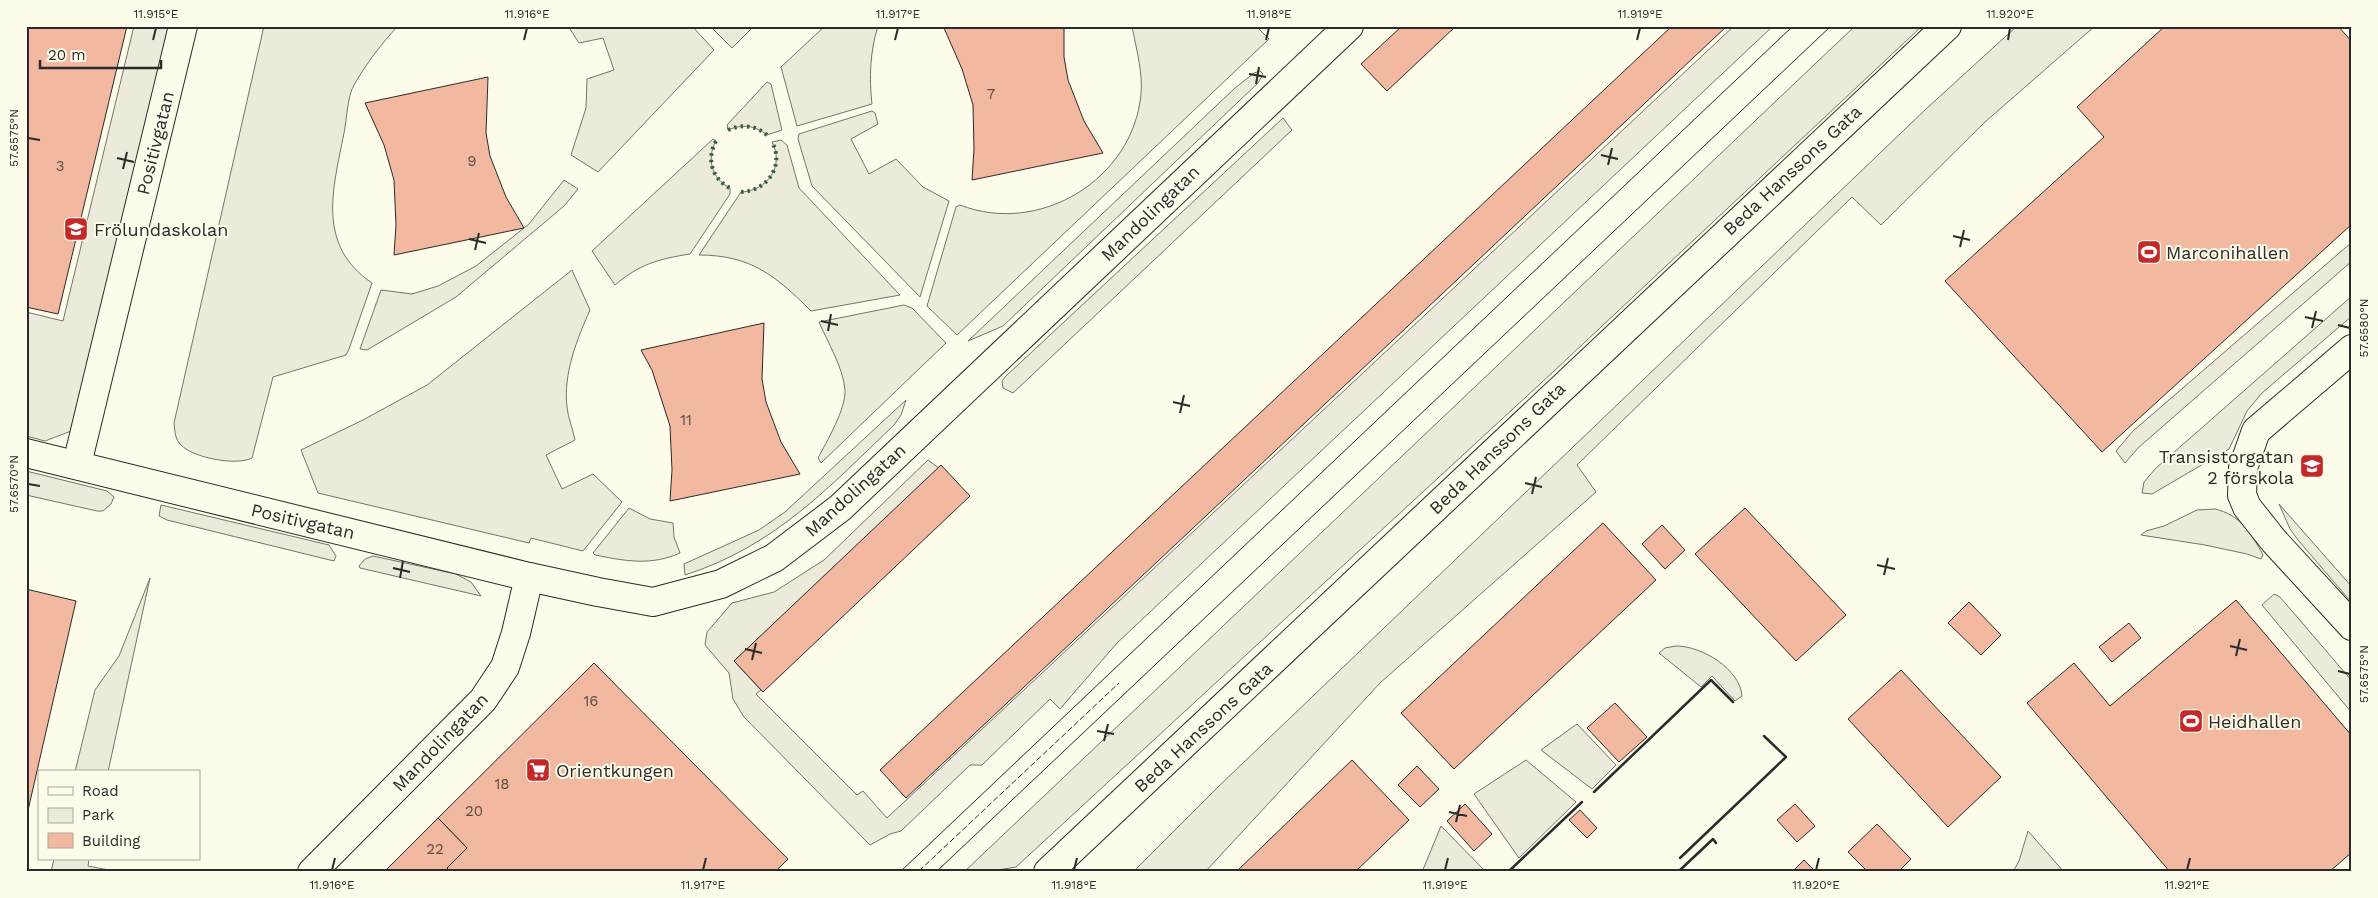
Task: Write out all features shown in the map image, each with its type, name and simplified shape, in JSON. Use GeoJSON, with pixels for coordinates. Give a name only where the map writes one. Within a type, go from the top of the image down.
{"type":"FeatureCollection","features":[{"type":"Feature","properties":{"kind":"street","name":"Positivgatan"},"geometry":{"type":"LineString","coordinates":[[77,464],[183,26]]}},
{"type":"Feature","properties":{"kind":"street","name":"Mandolingatan"},"geometry":{"type":"LineString","coordinates":[[312,872],[484,700],[505,667],[530,577],[653,602],[722,584],[774,558],[840,508],[1349,26]]}},
{"type":"Feature","properties":{"kind":"street","name":"Beda Hanssons Gata"},"geometry":{"type":"LineString","coordinates":[[1048,872],[1946,26]]}},
{"type":"Feature","properties":{"kind":"street"},"geometry":{"type":"LineString","coordinates":[[2352,348],[2256,431],[2243,468],[2242,495],[2247,507],[2274,541],[2352,626]]}},
{"type":"Feature","properties":{"kind":"street","name":"Positivgatan"},"geometry":{"type":"LineString","coordinates":[[26,452],[530,577]]}},
{"type":"Feature","properties":{"kind":"green space"},"geometry":{"type":"Polygon","coordinates":[[[134,26],[173,26],[74,430],[45,441],[26,436],[26,312],[63,321],[134,26]]]}},
{"type":"Feature","properties":{"kind":"green space"},"geometry":{"type":"Polygon","coordinates":[[[264,26],[398,26],[369,62],[352,90],[336,175],[333,215],[336,234],[342,251],[354,268],[372,283],[349,349],[346,355],[273,377],[252,458],[226,461],[205,457],[187,450],[178,441],[174,423],[264,26]]]}},
{"type":"Feature","properties":{"kind":"green space"},"geometry":{"type":"Polygon","coordinates":[[[568,26],[692,26],[714,50],[598,172],[571,155],[586,108],[587,79],[614,70],[603,38],[579,43],[568,26]]]}},
{"type":"Feature","properties":{"kind":"green space"},"geometry":{"type":"Polygon","coordinates":[[[710,26],[754,26],[732,48],[710,26]]]}},
{"type":"Feature","properties":{"kind":"green space"},"geometry":{"type":"Polygon","coordinates":[[[825,26],[878,26],[873,45],[871,65],[872,104],[797,126],[781,67],[825,26]]]}},
{"type":"Feature","properties":{"kind":"green space"},"geometry":{"type":"Polygon","coordinates":[[[1132,26],[1256,26],[1269,39],[957,335],[927,306],[956,207],[960,205],[990,213],[1020,213],[1050,206],[1077,193],[1101,175],[1120,152],[1134,125],[1141,94],[1140,69],[1132,26]]]}},
{"type":"Feature","properties":{"kind":"green space"},"geometry":{"type":"Polygon","coordinates":[[[1734,26],[1773,26],[1117,643],[1060,709],[1050,699],[982,765],[970,765],[901,831],[890,834],[870,845],[744,717],[733,699],[729,673],[705,645],[707,632],[732,603],[774,592],[824,560],[928,460],[940,469],[734,661],[761,690],[756,694],[857,795],[863,791],[887,818],[1734,26]]]}},
{"type":"Feature","properties":{"kind":"green space"},"geometry":{"type":"Polygon","coordinates":[[[1855,26],[1922,26],[1553,372],[1016,867],[985,872],[964,872],[1855,26]]]}},
{"type":"Feature","properties":{"kind":"green space"},"geometry":{"type":"Polygon","coordinates":[[[2017,26],[2095,26],[1985,122],[1881,225],[1852,197],[1577,465],[1596,492],[1380,683],[1205,872],[1133,872],[1219,786],[1926,109],[2017,26]]]}},
{"type":"Feature","properties":{"kind":"green space"},"geometry":{"type":"Polygon","coordinates":[[[1260,71],[1263,74],[1258,83],[1003,326],[968,341],[1235,88],[1254,73],[1260,71]]]}},
{"type":"Feature","properties":{"kind":"green space"},"geometry":{"type":"Polygon","coordinates":[[[767,82],[771,84],[782,130],[767,135],[758,129],[748,126],[728,130],[727,125],[767,82]]]}},
{"type":"Feature","properties":{"kind":"green space"},"geometry":{"type":"Polygon","coordinates":[[[872,111],[875,113],[878,124],[851,139],[869,174],[896,159],[923,187],[949,201],[920,297],[812,186],[798,139],[799,134],[872,111]]]}},
{"type":"Feature","properties":{"kind":"green space"},"geometry":{"type":"Polygon","coordinates":[[[1283,118],[1292,130],[1013,393],[1003,388],[1002,381],[1006,376],[1283,118]]]}},
{"type":"Feature","properties":{"kind":"green space"},"geometry":{"type":"Polygon","coordinates":[[[713,139],[716,141],[711,155],[712,168],[719,179],[730,188],[730,194],[690,254],[668,258],[641,267],[615,285],[592,251],[713,139]]]}},
{"type":"Feature","properties":{"kind":"green space"},"geometry":{"type":"Polygon","coordinates":[[[781,140],[787,145],[799,188],[900,295],[811,311],[786,287],[748,263],[717,256],[699,255],[741,192],[759,187],[771,176],[776,160],[772,142],[781,140]]]}},
{"type":"Feature","properties":{"kind":"green space"},"geometry":{"type":"Polygon","coordinates":[[[564,180],[578,189],[564,206],[456,297],[367,350],[360,349],[381,290],[412,294],[438,286],[476,266],[529,224],[564,180]]]}},
{"type":"Feature","properties":{"kind":"green space"},"geometry":{"type":"Polygon","coordinates":[[[2352,242],[2352,261],[2138,448],[2125,463],[2116,451],[2133,431],[2352,242]]]}},
{"type":"Feature","properties":{"kind":"green space"},"geometry":{"type":"Polygon","coordinates":[[[572,270],[590,310],[572,357],[567,382],[568,411],[575,440],[546,455],[562,489],[593,474],[622,502],[583,551],[531,538],[529,543],[318,493],[301,450],[363,420],[427,385],[572,270]]]}},
{"type":"Feature","properties":{"kind":"green space"},"geometry":{"type":"Polygon","coordinates":[[[2352,296],[2352,316],[2262,393],[2247,411],[2229,449],[2152,494],[2142,493],[2144,482],[2156,468],[2352,296]]]}},
{"type":"Feature","properties":{"kind":"green space"},"geometry":{"type":"Polygon","coordinates":[[[904,305],[912,308],[946,343],[821,463],[818,458],[839,415],[845,390],[838,364],[819,322],[904,305]]]}},
{"type":"Feature","properties":{"kind":"green space"},"geometry":{"type":"Polygon","coordinates":[[[906,400],[901,415],[894,425],[798,513],[746,548],[717,563],[685,575],[684,564],[759,530],[785,512],[906,400]]]}},
{"type":"Feature","properties":{"kind":"green space"},"geometry":{"type":"Polygon","coordinates":[[[26,471],[107,491],[114,497],[111,504],[103,511],[97,511],[26,495],[26,471]]]}},
{"type":"Feature","properties":{"kind":"green space"},"geometry":{"type":"Polygon","coordinates":[[[2279,504],[2352,587],[2352,603],[2298,540],[2290,529],[2279,504]]]}},
{"type":"Feature","properties":{"kind":"green space"},"geometry":{"type":"Polygon","coordinates":[[[161,505],[329,545],[336,556],[334,561],[167,520],[159,516],[161,505]]]}},
{"type":"Feature","properties":{"kind":"green space"},"geometry":{"type":"Polygon","coordinates":[[[629,508],[650,519],[673,523],[674,537],[680,553],[659,560],[648,561],[595,555],[593,553],[629,508]]]}},
{"type":"Feature","properties":{"kind":"green space"},"geometry":{"type":"Polygon","coordinates":[[[2215,509],[2231,515],[2243,525],[2261,551],[2263,555],[2261,559],[2205,545],[2141,535],[2146,531],[2164,526],[2197,510],[2215,509]]]}},
{"type":"Feature","properties":{"kind":"green space"},"geometry":{"type":"Polygon","coordinates":[[[373,556],[456,574],[471,582],[481,596],[360,568],[359,566],[365,559],[373,556]]]}},
{"type":"Feature","properties":{"kind":"green space"},"geometry":{"type":"Polygon","coordinates":[[[150,578],[108,770],[75,770],[95,690],[119,656],[150,578]]]}},
{"type":"Feature","properties":{"kind":"green space"},"geometry":{"type":"Polygon","coordinates":[[[2274,594],[2280,597],[2352,681],[2352,713],[2262,605],[2274,594]]]}},
{"type":"Feature","properties":{"kind":"green space"},"geometry":{"type":"Polygon","coordinates":[[[1676,646],[1697,650],[1718,661],[1734,677],[1740,686],[1742,696],[1735,701],[1712,676],[1701,687],[1659,653],[1665,648],[1676,646]]]}},
{"type":"Feature","properties":{"kind":"green space"},"geometry":{"type":"Polygon","coordinates":[[[1577,724],[1616,765],[1592,789],[1541,750],[1577,724]]]}},
{"type":"Feature","properties":{"kind":"green space"},"geometry":{"type":"Polygon","coordinates":[[[1526,760],[1576,802],[1519,858],[1474,794],[1526,760]]]}},
{"type":"Feature","properties":{"kind":"green space"},"geometry":{"type":"Polygon","coordinates":[[[1441,826],[1486,872],[1422,872],[1441,826]]]}},
{"type":"Feature","properties":{"kind":"green space"},"geometry":{"type":"Polygon","coordinates":[[[2028,831],[2064,872],[2013,872],[2019,861],[2028,831]]]}},
{"type":"Feature","properties":{"kind":"green space"},"geometry":{"type":"Polygon","coordinates":[[[54,860],[89,860],[88,866],[119,872],[51,872],[54,860]]]}},
{"type":"Feature","properties":{"kind":"building"},"geometry":{"type":"Polygon","coordinates":[[[26,26],[127,26],[58,314],[26,307],[26,26]]]}},
{"type":"Feature","properties":{"kind":"building"},"geometry":{"type":"Polygon","coordinates":[[[951,26],[1064,26],[1064,57],[1068,80],[1084,121],[1103,153],[972,180],[974,149],[973,105],[962,69],[944,28],[951,26]]]}},
{"type":"Feature","properties":{"kind":"building"},"geometry":{"type":"Polygon","coordinates":[[[1402,26],[1456,26],[1387,91],[1361,64],[1402,26]]]}},
{"type":"Feature","properties":{"kind":"building"},"geometry":{"type":"Polygon","coordinates":[[[1672,26],[1727,26],[906,798],[880,770],[1672,26]]]}},
{"type":"Feature","properties":{"kind":"building","name":"Marconihallen"},"geometry":{"type":"Polygon","coordinates":[[[2165,26],[2338,26],[2352,42],[2352,224],[2102,452],[1945,281],[2104,137],[2077,107],[2165,26]]]}},
{"type":"Feature","properties":{"kind":"building"},"geometry":{"type":"Polygon","coordinates":[[[488,77],[486,133],[490,156],[506,197],[524,228],[394,255],[396,225],[394,180],[384,145],[365,103],[488,77]]]}},
{"type":"Feature","properties":{"kind":"building"},"geometry":{"type":"Polygon","coordinates":[[[764,323],[762,379],[766,402],[781,442],[800,474],[670,501],[672,470],[670,426],[652,370],[641,350],[764,323]]]}},
{"type":"Feature","properties":{"kind":"building"},"geometry":{"type":"Polygon","coordinates":[[[941,465],[970,496],[763,692],[734,661],[941,465]]]}},
{"type":"Feature","properties":{"kind":"building"},"geometry":{"type":"Polygon","coordinates":[[[1745,508],[1846,615],[1796,661],[1695,554],[1745,508]]]}},
{"type":"Feature","properties":{"kind":"building"},"geometry":{"type":"Polygon","coordinates":[[[1603,523],[1656,580],[1454,769],[1401,713],[1603,523]]]}},
{"type":"Feature","properties":{"kind":"building"},"geometry":{"type":"Polygon","coordinates":[[[1662,525],[1685,550],[1665,569],[1642,544],[1662,525]]]}},
{"type":"Feature","properties":{"kind":"building"},"geometry":{"type":"Polygon","coordinates":[[[26,589],[76,601],[26,819],[26,589]]]}},
{"type":"Feature","properties":{"kind":"building","name":"Heidhallen"},"geometry":{"type":"Polygon","coordinates":[[[2236,600],[2352,736],[2352,852],[2329,872],[2170,872],[2027,703],[2074,663],[2110,706],[2236,600]]]}},
{"type":"Feature","properties":{"kind":"building"},"geometry":{"type":"Polygon","coordinates":[[[1969,602],[2001,635],[1981,655],[1948,623],[1969,602]]]}},
{"type":"Feature","properties":{"kind":"building"},"geometry":{"type":"Polygon","coordinates":[[[2129,623],[2141,638],[2112,662],[2099,647],[2129,623]]]}},
{"type":"Feature","properties":{"kind":"building"},"geometry":{"type":"Polygon","coordinates":[[[594,663],[788,859],[775,872],[451,872],[447,868],[467,848],[438,818],[594,663]]]}},
{"type":"Feature","properties":{"kind":"building"},"geometry":{"type":"Polygon","coordinates":[[[1901,670],[2001,777],[1948,827],[1848,719],[1901,670]]]}},
{"type":"Feature","properties":{"kind":"building"},"geometry":{"type":"Polygon","coordinates":[[[1615,703],[1647,737],[1619,762],[1587,728],[1615,703]]]}},
{"type":"Feature","properties":{"kind":"building"},"geometry":{"type":"Polygon","coordinates":[[[1352,760],[1409,820],[1355,872],[1236,872],[1352,760]]]}},
{"type":"Feature","properties":{"kind":"building"},"geometry":{"type":"Polygon","coordinates":[[[1417,766],[1439,789],[1420,807],[1398,785],[1417,766]]]}},
{"type":"Feature","properties":{"kind":"building"},"geometry":{"type":"Polygon","coordinates":[[[1465,804],[1492,834],[1474,851],[1447,821],[1465,804]]]}},
{"type":"Feature","properties":{"kind":"building"},"geometry":{"type":"Polygon","coordinates":[[[1795,804],[1815,826],[1797,842],[1777,820],[1795,804]]]}},
{"type":"Feature","properties":{"kind":"building"},"geometry":{"type":"Polygon","coordinates":[[[1580,810],[1597,828],[1587,838],[1569,820],[1580,810]]]}},
{"type":"Feature","properties":{"kind":"building"},"geometry":{"type":"Polygon","coordinates":[[[438,818],[467,848],[447,868],[451,872],[384,872],[438,818]]]}},
{"type":"Feature","properties":{"kind":"building"},"geometry":{"type":"Polygon","coordinates":[[[1877,824],[1911,859],[1898,872],[1868,872],[1848,852],[1877,824]]]}},
{"type":"Feature","properties":{"kind":"building"},"geometry":{"type":"Polygon","coordinates":[[[1804,860],[1816,872],[1792,872],[1804,860]]]}},
{"type":"Feature","properties":{"kind":"tram line"},"geometry":{"type":"LineString","coordinates":[[900,872],[1793,26]]}},
{"type":"Feature","properties":{"kind":"tram line"},"geometry":{"type":"LineString","coordinates":[[936,872],[1831,26]]}},
{"type":"Feature","properties":{"kind":"hedge"},"geometry":{"type":"LineString","coordinates":[[728,130],[748,126],[758,129],[767,135]]}},
{"type":"Feature","properties":{"kind":"hedge"},"geometry":{"type":"LineString","coordinates":[[716,141],[711,155],[712,168],[719,179],[730,188]]}},
{"type":"Feature","properties":{"kind":"hedge"},"geometry":{"type":"LineString","coordinates":[[741,192],[759,187],[771,176],[776,160],[772,142]]}},
{"type":"Feature","properties":{"kind":"fence"},"geometry":{"type":"LineString","coordinates":[[919,871],[1119,683]]}},
{"type":"Feature","properties":{"kind":"wall"},"geometry":{"type":"LineString","coordinates":[[1594,792],[1711,680],[1733,702]]}},
{"type":"Feature","properties":{"kind":"wall"},"geometry":{"type":"LineString","coordinates":[[1680,858],[1786,757],[1764,736]]}},
{"type":"Feature","properties":{"kind":"wall"},"geometry":{"type":"LineString","coordinates":[[1508,872],[1582,802]]}},
{"type":"Feature","properties":{"kind":"wall"},"geometry":{"type":"LineString","coordinates":[[1679,871],[1713,839],[1716,843]]}},
{"type":"Feature","properties":{"kind":"place","name":"Frölundaskolan"},"geometry":{"type":"Point","coordinates":[76,229]}},
{"type":"Feature","properties":{"kind":"place","name":"Marconihallen"},"geometry":{"type":"Point","coordinates":[2149,252]}},
{"type":"Feature","properties":{"kind":"place","name":"Transistorgatan 2 förskola"},"geometry":{"type":"Point","coordinates":[2312,466]}},
{"type":"Feature","properties":{"kind":"place","name":"Heidhallen"},"geometry":{"type":"Point","coordinates":[2191,721]}},
{"type":"Feature","properties":{"kind":"place","name":"Orientkungen"},"geometry":{"type":"Point","coordinates":[538,770]}}]}
